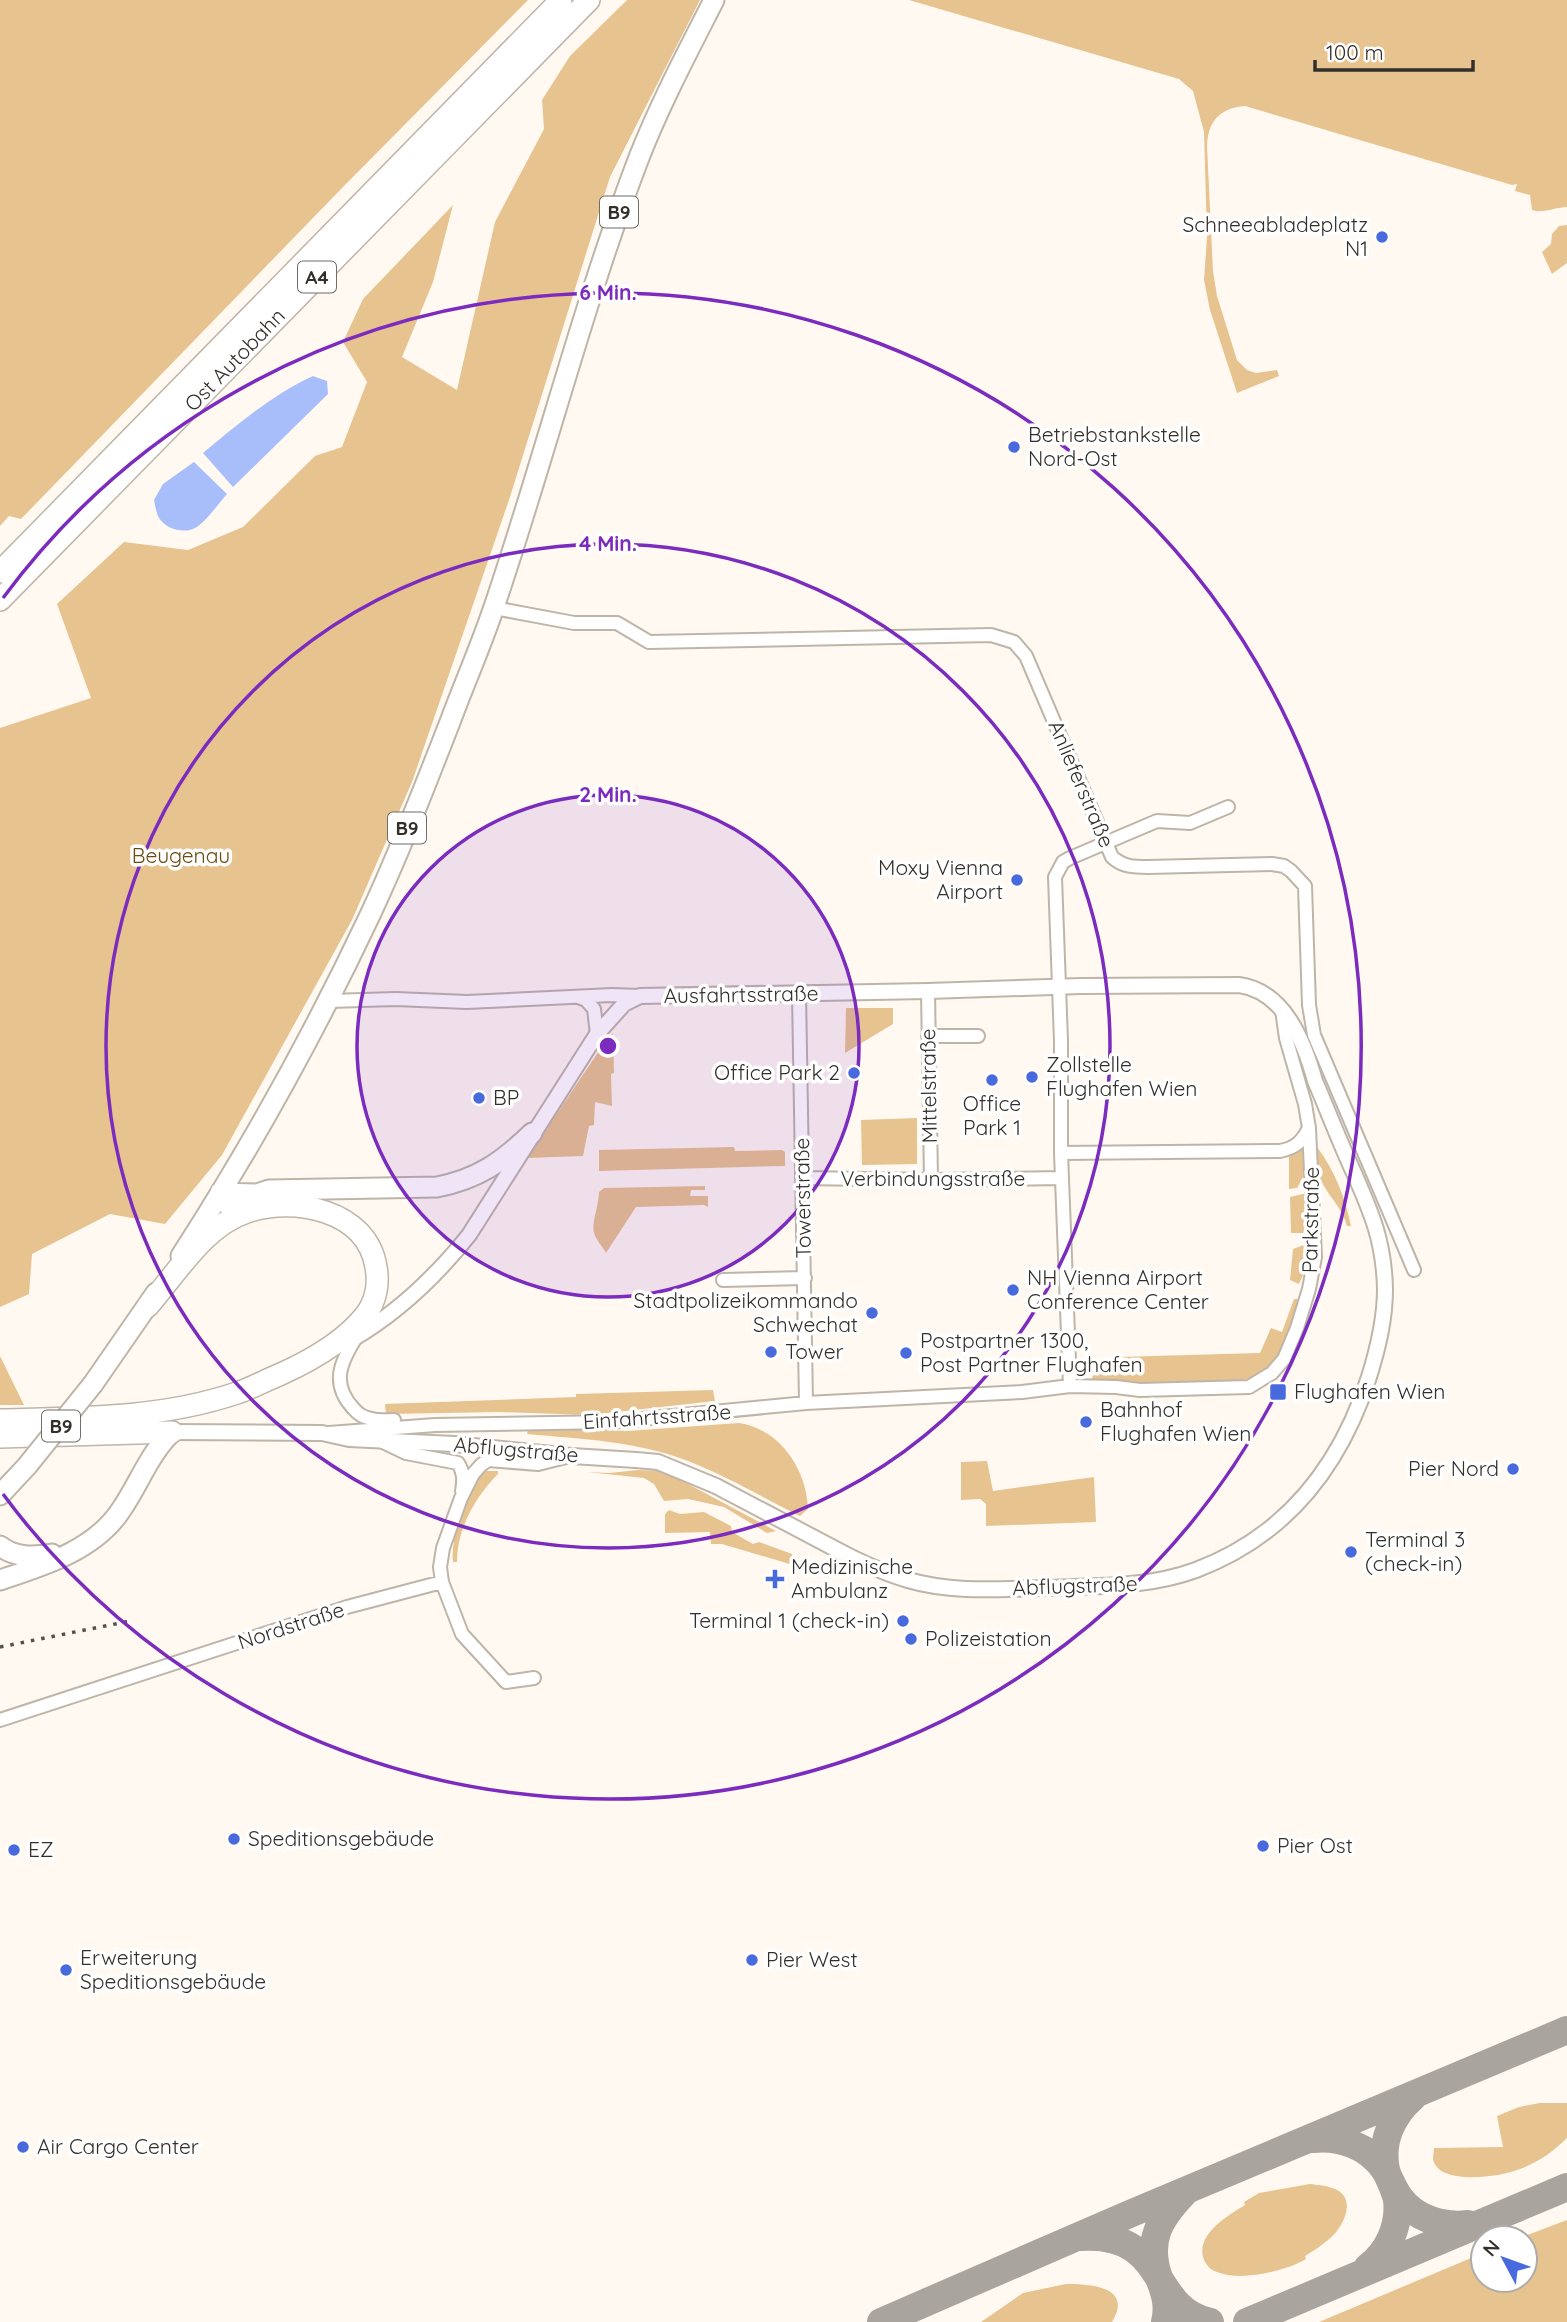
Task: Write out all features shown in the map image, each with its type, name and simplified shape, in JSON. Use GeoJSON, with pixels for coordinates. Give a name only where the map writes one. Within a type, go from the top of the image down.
{"type":"FeatureCollection","features":[{"type":"Feature","properties":{"kind":"highway","name":"Ost Autobahn"},"geometry":{"type":"LineString","coordinates":[[41,545],[561,0]]}},
{"type":"Feature","properties":{"kind":"highway","name":"Ost Autobahn"},"geometry":{"type":"LineString","coordinates":[[5,581],[589,0]]}},
{"type":"Feature","properties":{"kind":"highway"},"geometry":{"type":"LineString","coordinates":[[221,1193],[234,1209],[246,1212]]}},
{"type":"Feature","properties":{"kind":"highway"},"geometry":{"type":"LineString","coordinates":[[0,1420],[135,1415],[170,1410],[239,1392],[306,1363],[337,1341],[368,1312],[376,1293],[375,1259],[369,1245],[358,1231],[344,1219],[327,1212],[306,1207],[280,1206],[246,1212],[215,1229],[202,1240],[148,1306]]}},
{"type":"Feature","properties":{"kind":"highway"},"geometry":{"type":"LineString","coordinates":[[0,1437],[172,1432]]}},
{"type":"Feature","properties":{"kind":"main road","name":"B9"},"geometry":{"type":"LineString","coordinates":[[0,1494],[27,1466],[93,1384],[148,1306],[221,1193],[329,1001],[399,848],[494,608],[615,223],[641,153],[668,91],[714,0]]}},
{"type":"Feature","properties":{"kind":"main road"},"geometry":{"type":"LineString","coordinates":[[221,1193],[437,1187],[460,1183],[485,1172],[532,1133]]}},
{"type":"Feature","properties":{"kind":"main road"},"geometry":{"type":"LineString","coordinates":[[241,1159],[247,1176],[254,1183],[270,1190]]}},
{"type":"Feature","properties":{"kind":"main road"},"geometry":{"type":"LineString","coordinates":[[0,1580],[52,1561],[94,1539],[121,1511],[154,1454],[172,1432]]}},
{"type":"Feature","properties":{"kind":"main road"},"geometry":{"type":"LineString","coordinates":[[0,1546],[22,1556],[38,1557],[76,1549]]}},
{"type":"Feature","properties":{"kind":"street","name":"Anlieferstraße"},"geometry":{"type":"LineString","coordinates":[[494,608],[574,623],[617,623],[649,642],[991,635],[1014,642],[1026,656],[1112,857],[1121,864],[1148,867],[1272,864],[1283,866],[1305,886],[1309,1006],[1314,1035],[1414,1270]]}},
{"type":"Feature","properties":{"kind":"street"},"geometry":{"type":"LineString","coordinates":[[1070,1386],[1061,1153],[1055,877],[1063,862],[1157,821],[1190,822],[1228,807]]}},
{"type":"Feature","properties":{"kind":"street","name":"Ausfahrtsstraße"},"geometry":{"type":"LineString","coordinates":[[306,1363],[357,1336],[404,1301],[447,1262],[469,1235],[597,1034],[624,1004],[640,996],[1239,985],[1262,991],[1273,998],[1281,1009]]}},
{"type":"Feature","properties":{"kind":"street","name":"Mittelstraße"},"geometry":{"type":"LineString","coordinates":[[928,991],[931,1180]]}},
{"type":"Feature","properties":{"kind":"street","name":"Towerstraße"},"geometry":{"type":"LineString","coordinates":[[799,994],[806,1403]]}},
{"type":"Feature","properties":{"kind":"street"},"geometry":{"type":"LineString","coordinates":[[329,1001],[396,999],[467,1002],[640,996]]}},
{"type":"Feature","properties":{"kind":"street"},"geometry":{"type":"LineString","coordinates":[[578,997],[586,1000],[594,1009],[597,1034]]}},
{"type":"Feature","properties":{"kind":"street","name":"Parkstraße"},"geometry":{"type":"LineString","coordinates":[[1140,1390],[1249,1387],[1272,1373],[1284,1359],[1297,1328],[1315,1257],[1309,1128],[1306,1104],[1286,1038],[1281,1009]]}},
{"type":"Feature","properties":{"kind":"street","name":"Abflugstraße"},"geometry":{"type":"LineString","coordinates":[[322,1433],[349,1439],[454,1444],[658,1462],[716,1486],[845,1554],[909,1581],[978,1590],[1147,1583],[1194,1571],[1235,1552],[1282,1519],[1309,1492],[1340,1447],[1356,1413],[1380,1338],[1385,1286],[1381,1249],[1371,1210],[1297,1032],[1281,1009]]}},
{"type":"Feature","properties":{"kind":"street"},"geometry":{"type":"LineString","coordinates":[[928,1036],[978,1036]]}},
{"type":"Feature","properties":{"kind":"street"},"geometry":{"type":"LineString","coordinates":[[1061,1153],[1280,1151],[1299,1144],[1309,1128]]}},
{"type":"Feature","properties":{"kind":"street","name":"Verbindungsstraße"},"geometry":{"type":"LineString","coordinates":[[803,1178],[1062,1178]]}},
{"type":"Feature","properties":{"kind":"street"},"geometry":{"type":"LineString","coordinates":[[723,1280],[805,1278]]}},
{"type":"Feature","properties":{"kind":"street"},"geometry":{"type":"LineString","coordinates":[[357,1336],[343,1358],[338,1378],[342,1393],[349,1404],[370,1419],[422,1420],[435,1425]]}},
{"type":"Feature","properties":{"kind":"street","name":"Einfahrtsstraße"},"geometry":{"type":"LineString","coordinates":[[172,1432],[322,1433],[435,1425],[611,1422],[806,1403],[1022,1392],[1070,1386],[1140,1390]]}},
{"type":"Feature","properties":{"kind":"street"},"geometry":{"type":"LineString","coordinates":[[380,1441],[405,1453],[458,1463],[463,1470],[464,1479],[461,1498]]}},
{"type":"Feature","properties":{"kind":"street"},"geometry":{"type":"LineString","coordinates":[[534,1678],[506,1682],[462,1634],[442,1582],[440,1567],[443,1548],[461,1498],[473,1474],[488,1461],[538,1464],[572,1456]]}},
{"type":"Feature","properties":{"kind":"street","name":"Nordstraße"},"geometry":{"type":"LineString","coordinates":[[0,1720],[347,1607],[442,1582]]}},
{"type":"Feature","properties":{"kind":"green space"},"geometry":{"type":"Polygon","coordinates":[[[0,0],[528,0],[21,519],[9,516],[0,526],[0,0]]]}},
{"type":"Feature","properties":{"kind":"green space","name":"Beugenau"},"geometry":{"type":"Polygon","coordinates":[[[627,0],[700,0],[610,177],[509,500],[412,782],[352,920],[222,1155],[165,1224],[110,1214],[32,1254],[29,1294],[0,1307],[0,728],[91,698],[57,604],[124,542],[188,550],[243,527],[315,456],[342,447],[367,382],[343,342],[363,299],[453,205],[433,282],[402,357],[457,390],[495,222],[544,129],[542,100],[570,56],[627,0]]]}},
{"type":"Feature","properties":{"kind":"green space"},"geometry":{"type":"Polygon","coordinates":[[[909,0],[1567,0],[1567,207],[1532,210],[1530,195],[1515,191],[1517,184],[1512,185],[1245,106],[1222,113],[1210,129],[1207,146],[1213,271],[1217,296],[1237,360],[1247,370],[1256,373],[1277,370],[1279,376],[1237,393],[1210,310],[1204,280],[1207,237],[1204,132],[1193,91],[1179,79],[909,0]]]}},
{"type":"Feature","properties":{"kind":"green space"},"geometry":{"type":"Polygon","coordinates":[[[1567,225],[1567,263],[1552,274],[1542,252],[1551,244],[1552,234],[1559,226],[1567,225]]]}},
{"type":"Feature","properties":{"kind":"green space"},"geometry":{"type":"Polygon","coordinates":[[[846,1008],[893,1008],[893,1024],[845,1053],[846,1008]]]}},
{"type":"Feature","properties":{"kind":"green space"},"geometry":{"type":"Polygon","coordinates":[[[613,1033],[612,1106],[595,1102],[594,1125],[589,1126],[583,1156],[527,1158],[605,1042],[613,1033]]]}},
{"type":"Feature","properties":{"kind":"green space"},"geometry":{"type":"Polygon","coordinates":[[[917,1118],[917,1164],[862,1165],[861,1120],[917,1118]]]}},
{"type":"Feature","properties":{"kind":"green space"},"geometry":{"type":"Polygon","coordinates":[[[1305,1145],[1306,1172],[1297,1188],[1289,1189],[1289,1157],[1305,1145]]]}},
{"type":"Feature","properties":{"kind":"green space"},"geometry":{"type":"Polygon","coordinates":[[[734,1147],[735,1151],[782,1150],[785,1152],[785,1166],[599,1171],[599,1150],[734,1147]]]}},
{"type":"Feature","properties":{"kind":"green space"},"geometry":{"type":"Polygon","coordinates":[[[1317,1147],[1338,1185],[1351,1226],[1347,1226],[1321,1181],[1317,1167],[1317,1147]]]}},
{"type":"Feature","properties":{"kind":"green space"},"geometry":{"type":"Polygon","coordinates":[[[705,1186],[705,1190],[691,1190],[690,1196],[708,1196],[708,1207],[636,1207],[606,1253],[595,1236],[593,1229],[599,1192],[604,1188],[705,1186]]]}},
{"type":"Feature","properties":{"kind":"green space"},"geometry":{"type":"Polygon","coordinates":[[[1307,1193],[1309,1222],[1303,1233],[1291,1233],[1290,1197],[1307,1193]]]}},
{"type":"Feature","properties":{"kind":"green space"},"geometry":{"type":"Polygon","coordinates":[[[1309,1243],[1307,1266],[1299,1284],[1290,1280],[1293,1249],[1309,1243]]]}},
{"type":"Feature","properties":{"kind":"green space"},"geometry":{"type":"Polygon","coordinates":[[[1294,1299],[1301,1299],[1283,1347],[1271,1364],[1258,1375],[1233,1381],[1093,1382],[1092,1377],[1097,1372],[1120,1371],[1117,1357],[1260,1353],[1271,1328],[1282,1332],[1294,1299]]]}},
{"type":"Feature","properties":{"kind":"green space"},"geometry":{"type":"Polygon","coordinates":[[[0,1356],[24,1405],[0,1405],[0,1356]]]}},
{"type":"Feature","properties":{"kind":"green space"},"geometry":{"type":"Polygon","coordinates":[[[713,1390],[715,1401],[589,1415],[498,1412],[386,1414],[385,1404],[576,1397],[576,1394],[713,1390]]]}},
{"type":"Feature","properties":{"kind":"green space"},"geometry":{"type":"Polygon","coordinates":[[[739,1423],[767,1433],[789,1454],[797,1466],[803,1480],[808,1509],[800,1516],[717,1473],[668,1454],[609,1442],[527,1434],[528,1430],[628,1431],[739,1423]]]}},
{"type":"Feature","properties":{"kind":"green space"},"geometry":{"type":"Polygon","coordinates":[[[987,1461],[993,1491],[1094,1477],[1096,1522],[986,1526],[986,1504],[980,1499],[961,1500],[961,1462],[987,1461]]]}},
{"type":"Feature","properties":{"kind":"green space"},"geometry":{"type":"Polygon","coordinates":[[[486,1471],[498,1471],[498,1474],[469,1514],[460,1538],[457,1562],[453,1562],[454,1540],[461,1512],[472,1486],[486,1471]]]}},
{"type":"Feature","properties":{"kind":"green space"},"geometry":{"type":"Polygon","coordinates":[[[661,1471],[673,1476],[776,1531],[767,1533],[724,1507],[688,1499],[664,1501],[654,1484],[644,1478],[587,1472],[661,1471]]]}},
{"type":"Feature","properties":{"kind":"green space"},"geometry":{"type":"Polygon","coordinates":[[[669,1510],[680,1514],[704,1512],[731,1526],[732,1532],[753,1544],[759,1542],[792,1554],[793,1565],[722,1544],[711,1544],[710,1532],[665,1533],[665,1514],[669,1510]]]}},
{"type":"Feature","properties":{"kind":"green space"},"geometry":{"type":"Polygon","coordinates":[[[1540,2103],[1567,2103],[1567,2138],[1544,2157],[1517,2170],[1484,2177],[1457,2176],[1437,2168],[1433,2159],[1434,2148],[1503,2147],[1497,2116],[1519,2107],[1540,2103]]]}},
{"type":"Feature","properties":{"kind":"green space"},"geometry":{"type":"Polygon","coordinates":[[[1310,2184],[1327,2186],[1340,2192],[1347,2205],[1343,2220],[1334,2235],[1305,2256],[1306,2259],[1275,2271],[1238,2276],[1214,2271],[1206,2264],[1202,2248],[1209,2233],[1245,2205],[1244,2202],[1259,2193],[1310,2184]]]}},
{"type":"Feature","properties":{"kind":"green space"},"geometry":{"type":"Polygon","coordinates":[[[1567,2220],[1567,2322],[1319,2322],[1469,2259],[1469,2294],[1539,2294],[1539,2230],[1567,2220]]]}},
{"type":"Feature","properties":{"kind":"green space"},"geometry":{"type":"Polygon","coordinates":[[[1066,2284],[1096,2287],[1113,2294],[1117,2301],[1117,2310],[1112,2322],[981,2322],[1023,2293],[1066,2284]]]}},
{"type":"Feature","properties":{"kind":"water"},"geometry":{"type":"Polygon","coordinates":[[[313,376],[327,381],[328,394],[233,487],[203,453],[269,401],[313,376]]]}},
{"type":"Feature","properties":{"kind":"water"},"geometry":{"type":"Polygon","coordinates":[[[194,462],[227,494],[197,527],[175,529],[161,521],[154,500],[163,484],[194,462]]]}},
{"type":"Feature","properties":{"kind":"taxiway"},"geometry":{"type":"LineString","coordinates":[[881,2322],[1567,2030]]}},
{"type":"Feature","properties":{"kind":"taxiway"},"geometry":{"type":"LineString","coordinates":[[1368,2267],[1387,2246],[1397,2219],[1397,2200],[1386,2170],[1386,2139],[1399,2112],[1413,2097]]}},
{"type":"Feature","properties":{"kind":"taxiway"},"geometry":{"type":"LineString","coordinates":[[1313,2139],[1343,2141],[1370,2154],[1384,2169],[1400,2198],[1422,2216],[1440,2223],[1468,2224]]}},
{"type":"Feature","properties":{"kind":"taxiway"},"geometry":{"type":"LineString","coordinates":[[1247,2322],[1567,2187]]}},
{"type":"Feature","properties":{"kind":"taxiway"},"geometry":{"type":"LineString","coordinates":[[1165,2322],[1166,2300],[1155,2265],[1155,2242],[1162,2222],[1184,2193]]}},
{"type":"Feature","properties":{"kind":"taxiway"},"geometry":{"type":"LineString","coordinates":[[1081,2237],[1110,2239],[1130,2246],[1144,2258],[1176,2302],[1190,2314],[1210,2322]]}},
{"type":"Feature","properties":{"kind":"railway"},"geometry":{"type":"LineString","coordinates":[[0,1647],[130,1621]]}},
{"type":"Feature","properties":{"kind":"place","name":"Schneeabladeplatz N1"},"geometry":{"type":"Point","coordinates":[1382,237]}},
{"type":"Feature","properties":{"kind":"place","name":"Betriebstankstelle Nord-Ost"},"geometry":{"type":"Point","coordinates":[1014,447]}},
{"type":"Feature","properties":{"kind":"place","name":"Moxy Vienna Airport"},"geometry":{"type":"Point","coordinates":[1017,880]}},
{"type":"Feature","properties":{"kind":"place","name":"Office Park 2"},"geometry":{"type":"Point","coordinates":[854,1073]}},
{"type":"Feature","properties":{"kind":"place","name":"Zollstelle Flughafen Wien"},"geometry":{"type":"Point","coordinates":[1032,1077]}},
{"type":"Feature","properties":{"kind":"place","name":"Office Park 1"},"geometry":{"type":"Point","coordinates":[992,1080]}},
{"type":"Feature","properties":{"kind":"place","name":"BP"},"geometry":{"type":"Point","coordinates":[479,1098]}},
{"type":"Feature","properties":{"kind":"place","name":"NH Vienna Airport Conference Center"},"geometry":{"type":"Point","coordinates":[1013,1290]}},
{"type":"Feature","properties":{"kind":"place","name":"Stadtpolizeikommando Schwechat"},"geometry":{"type":"Point","coordinates":[872,1313]}},
{"type":"Feature","properties":{"kind":"place","name":"Tower"},"geometry":{"type":"Point","coordinates":[771,1352]}},
{"type":"Feature","properties":{"kind":"place","name":"Postpartner 1300, Post Partner Flughafen"},"geometry":{"type":"Point","coordinates":[906,1353]}},
{"type":"Feature","properties":{"kind":"place","name":"Flughafen Wien"},"geometry":{"type":"Point","coordinates":[1278,1392]}},
{"type":"Feature","properties":{"kind":"place","name":"Bahnhof Flughafen Wien"},"geometry":{"type":"Point","coordinates":[1086,1422]}},
{"type":"Feature","properties":{"kind":"place","name":"Pier Nord"},"geometry":{"type":"Point","coordinates":[1513,1469]}},
{"type":"Feature","properties":{"kind":"place","name":"Terminal 3 (check-in)"},"geometry":{"type":"Point","coordinates":[1351,1552]}},
{"type":"Feature","properties":{"kind":"place","name":"Medizinische Ambulanz"},"geometry":{"type":"Point","coordinates":[775,1579]}},
{"type":"Feature","properties":{"kind":"place","name":"Terminal 1 (check-in)"},"geometry":{"type":"Point","coordinates":[903,1621]}},
{"type":"Feature","properties":{"kind":"place","name":"Polizeistation"},"geometry":{"type":"Point","coordinates":[911,1639]}},
{"type":"Feature","properties":{"kind":"place","name":"Speditionsgebäude"},"geometry":{"type":"Point","coordinates":[234,1839]}},
{"type":"Feature","properties":{"kind":"place","name":"Pier Ost"},"geometry":{"type":"Point","coordinates":[1263,1846]}},
{"type":"Feature","properties":{"kind":"place","name":"EZ"},"geometry":{"type":"Point","coordinates":[14,1850]}},
{"type":"Feature","properties":{"kind":"place","name":"Pier West"},"geometry":{"type":"Point","coordinates":[752,1960]}},
{"type":"Feature","properties":{"kind":"place","name":"Erweiterung Speditionsgebäude"},"geometry":{"type":"Point","coordinates":[66,1970]}},
{"type":"Feature","properties":{"kind":"place","name":"Air Cargo Center"},"geometry":{"type":"Point","coordinates":[23,2147]}}]}
